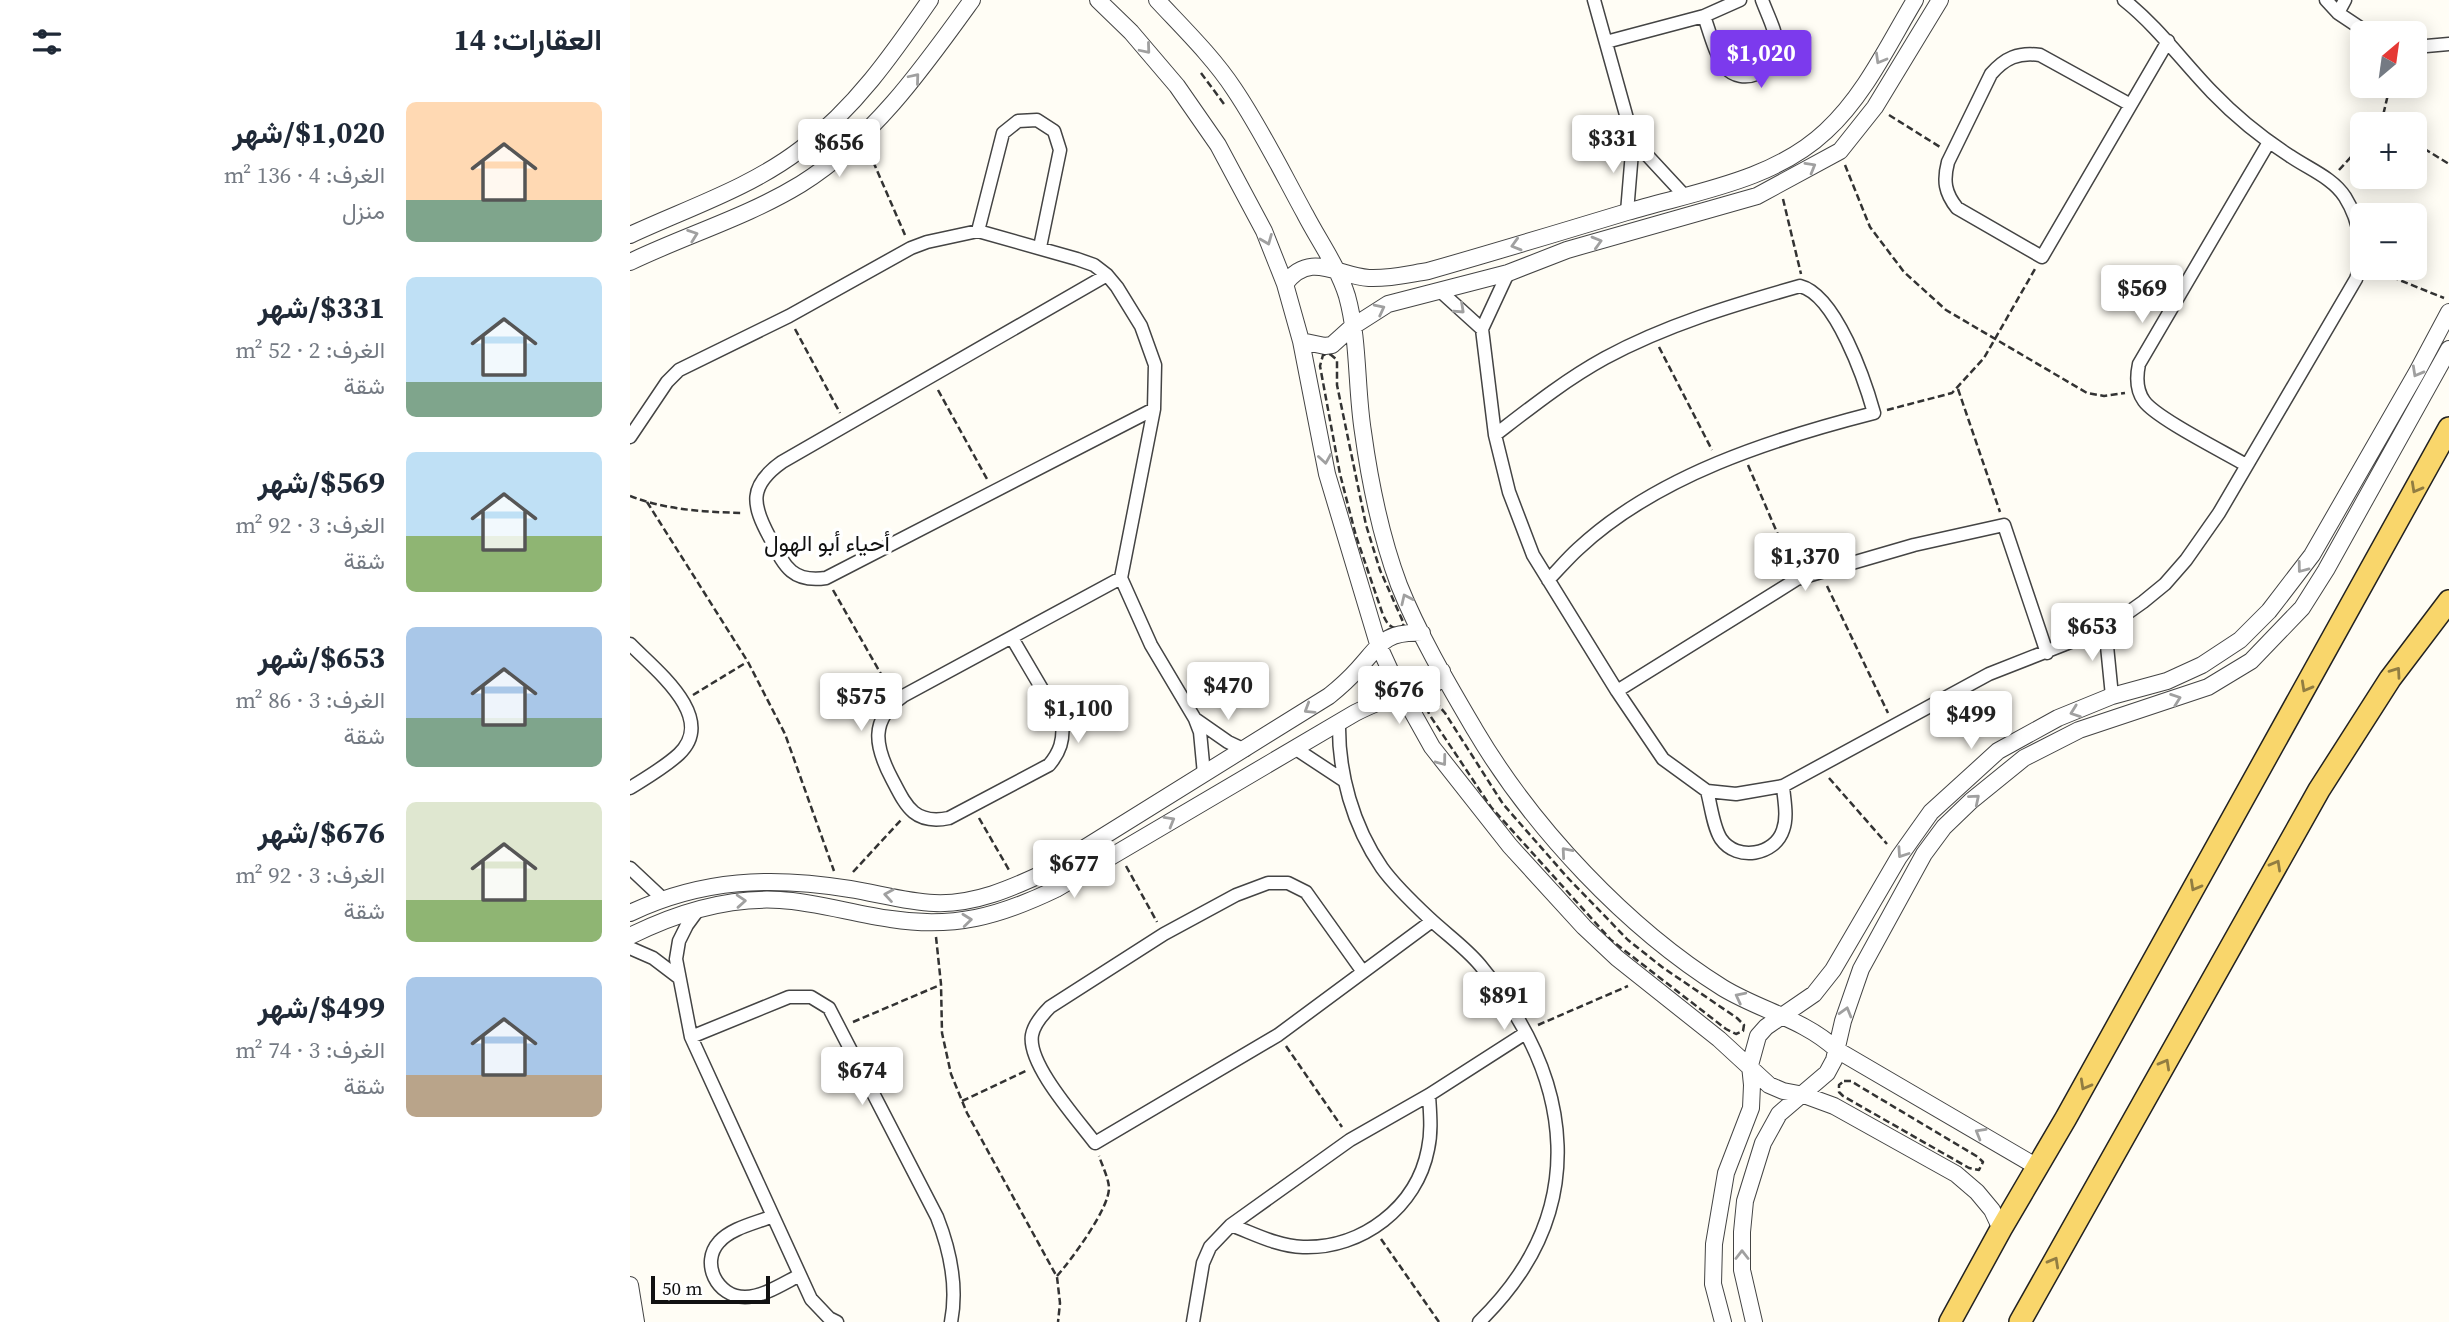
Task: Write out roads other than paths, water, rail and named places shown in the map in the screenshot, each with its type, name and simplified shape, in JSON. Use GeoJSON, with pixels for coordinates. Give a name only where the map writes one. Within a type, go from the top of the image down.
{"type":"FeatureCollection","features":[{"type":"Feature","properties":{"kind":"main road"},"geometry":{"type":"LineString","coordinates":[[1950,1322],[2001,1229],[2039,1168],[2449,428]]}},
{"type":"Feature","properties":{"kind":"main road"},"geometry":{"type":"LineString","coordinates":[[2020,1322],[2312,801],[2390,679],[2449,601]]}},
{"type":"Feature","properties":{"kind":"street"},"geometry":{"type":"LineString","coordinates":[[630,235],[712,200],[800,150],[852,104],[892,55],[930,0]]}},
{"type":"Feature","properties":{"kind":"street"},"geometry":{"type":"LineString","coordinates":[[630,262],[704,231],[801,183],[841,154],[918,75],[972,0]]}},
{"type":"Feature","properties":{"kind":"street"},"geometry":{"type":"LineString","coordinates":[[1098,0],[1131,32],[1177,86],[1217,145],[1252,207],[1285,284],[1301,341],[1327,474],[1378,644],[1432,747],[1510,846],[1584,927],[1644,980],[1750,1065],[1769,1084],[1783,1091],[1834,1106],[1956,1174],[1977,1192],[1992,1210],[2001,1229]]}},
{"type":"Feature","properties":{"kind":"street"},"geometry":{"type":"LineString","coordinates":[[1157,0],[1233,87],[1269,146],[1341,280],[1348,299],[1363,430],[1376,498],[1399,584],[1442,671],[1501,771],[1589,877],[1641,926],[1699,972],[1738,996],[1812,1030],[1837,1050],[2039,1168]]}},
{"type":"Feature","properties":{"kind":"street"},"geometry":{"type":"LineString","coordinates":[[1594,0],[1633,140],[1626,212]]}},
{"type":"Feature","properties":{"kind":"street"},"geometry":{"type":"LineString","coordinates":[[1606,42],[1704,16],[1740,0]]}},
{"type":"Feature","properties":{"kind":"street"},"geometry":{"type":"LineString","coordinates":[[1704,16],[1723,65],[1741,76],[1751,76],[1761,73],[1769,66],[1777,47],[1762,0]]}},
{"type":"Feature","properties":{"kind":"street"},"geometry":{"type":"LineString","coordinates":[[1285,284],[1292,275],[1308,267],[1334,269],[1367,278],[1428,271],[1713,188],[1781,162],[1825,133],[1861,91],[1915,0]]}},
{"type":"Feature","properties":{"kind":"street"},"geometry":{"type":"LineString","coordinates":[[1301,341],[1332,345],[1352,327],[1388,304],[1508,273],[1567,250],[1716,209],[1757,196],[1780,185],[1840,151],[1875,107],[1940,0]]}},
{"type":"Feature","properties":{"kind":"street"},"geometry":{"type":"LineString","coordinates":[[1508,273],[1482,329],[1495,435],[1517,515],[1533,555],[1617,691],[1663,759],[1707,791],[1736,793],[1783,786],[1817,765],[1989,674],[2047,653],[2105,626],[2143,602],[2165,583],[2186,560],[2219,513],[2362,265],[2358,230],[2345,196],[2329,180],[2269,142],[2213,93],[2153,24],[2124,0]]}},
{"type":"Feature","properties":{"kind":"street"},"geometry":{"type":"LineString","coordinates":[[2326,0],[2350,21]]}},
{"type":"Feature","properties":{"kind":"street"},"geometry":{"type":"LineString","coordinates":[[2338,13],[2345,0]]}},
{"type":"Feature","properties":{"kind":"street"},"geometry":{"type":"LineString","coordinates":[[2129,104],[2040,55],[2026,53],[2012,56],[1991,74],[1952,154],[1945,174],[1949,198],[1957,208],[2042,257],[2168,41]]}},
{"type":"Feature","properties":{"kind":"street"},"geometry":{"type":"LineString","coordinates":[[2427,46],[2449,44]]}},
{"type":"Feature","properties":{"kind":"street"},"geometry":{"type":"LineString","coordinates":[[978,231],[1003,133],[1018,121],[1037,120],[1054,131],[1060,149],[1040,247]]}},
{"type":"Feature","properties":{"kind":"street"},"geometry":{"type":"LineString","coordinates":[[1825,133],[1840,151]]}},
{"type":"Feature","properties":{"kind":"street"},"geometry":{"type":"LineString","coordinates":[[1633,140],[1684,195]]}},
{"type":"Feature","properties":{"kind":"street"},"geometry":{"type":"LineString","coordinates":[[2246,465],[2150,408],[2137,388],[2136,376],[2139,364],[2269,142]]}},
{"type":"Feature","properties":{"kind":"street"},"geometry":{"type":"LineString","coordinates":[[1713,188],[1716,209]]}},
{"type":"Feature","properties":{"kind":"street"},"geometry":{"type":"LineString","coordinates":[[630,437],[667,382],[679,370],[789,316],[911,248],[927,242],[978,231],[1094,265],[1117,286],[1149,343],[1155,365],[1154,409],[1121,578],[1151,645],[1195,719],[1201,740],[1204,774]]}},
{"type":"Feature","properties":{"kind":"street"},"geometry":{"type":"LineString","coordinates":[[1562,232],[1567,250]]}},
{"type":"Feature","properties":{"kind":"street"},"geometry":{"type":"LineString","coordinates":[[1428,271],[1439,290],[1482,329]]}},
{"type":"Feature","properties":{"kind":"street"},"geometry":{"type":"LineString","coordinates":[[1107,275],[769,471],[760,483],[756,498],[757,513],[785,567],[804,579],[826,578],[1154,409]]}},
{"type":"Feature","properties":{"kind":"street"},"geometry":{"type":"LineString","coordinates":[[1495,435],[1549,394],[1603,359],[1653,334],[1721,308],[1804,286],[1821,302],[1844,335],[1864,377],[1874,413],[1787,437],[1742,453],[1656,494],[1616,519],[1578,548],[1548,580]]}},
{"type":"Feature","properties":{"kind":"street"},"geometry":{"type":"LineString","coordinates":[[1723,1322],[1713,1284],[1714,1244],[1726,1173],[1751,1108],[1750,1065],[1758,1035],[1814,994],[1833,970],[1899,857],[1931,812],[1998,751],[2058,718],[2112,696],[2167,681],[2202,665],[2240,640],[2269,611],[2312,555],[2449,312]]}},
{"type":"Feature","properties":{"kind":"street"},"geometry":{"type":"LineString","coordinates":[[1754,1322],[1742,1270],[1745,1201],[1753,1168],[1770,1126],[1787,1106],[1804,1095],[1827,1073],[1837,1050],[1843,1021],[1861,969],[1924,854],[1944,827],[1971,801],[2024,758],[2079,730],[2208,687],[2251,661],[2302,608],[2326,570],[2449,349]]}},
{"type":"Feature","properties":{"kind":"street"},"geometry":{"type":"LineString","coordinates":[[1617,691],[1754,603],[1797,579],[1820,570],[1914,545],[2004,525],[2047,653]]}},
{"type":"Feature","properties":{"kind":"street"},"geometry":{"type":"LineString","coordinates":[[1012,638],[1062,723],[1061,746],[1049,765],[949,818],[927,819],[910,810],[881,757],[877,740],[883,718],[897,701],[1121,578]]}},
{"type":"Feature","properties":{"kind":"street"},"geometry":{"type":"LineString","coordinates":[[2105,626],[2112,696]]}},
{"type":"Feature","properties":{"kind":"street"},"geometry":{"type":"LineString","coordinates":[[630,913],[662,898],[719,884],[783,882],[840,887],[934,903],[973,899],[1018,885],[1046,872],[1329,696],[1360,667],[1378,644],[1403,634],[1422,633]]}},
{"type":"Feature","properties":{"kind":"street"},"geometry":{"type":"LineString","coordinates":[[630,644],[684,701],[690,714],[691,728],[680,754],[630,788]]}},
{"type":"Feature","properties":{"kind":"street"},"geometry":{"type":"LineString","coordinates":[[630,936],[673,917],[727,902],[780,900],[892,920],[934,923],[977,919],[1018,908],[1056,889],[1339,722],[1372,705],[1403,695],[1423,693],[1438,680],[1442,671]]}},
{"type":"Feature","properties":{"kind":"street"},"geometry":{"type":"LineString","coordinates":[[1195,719],[1228,742],[1245,750]]}},
{"type":"Feature","properties":{"kind":"street"},"geometry":{"type":"LineString","coordinates":[[1339,722],[1343,780],[1373,853],[1383,870],[1432,921],[1477,962],[1500,990],[1537,1056],[1551,1093],[1558,1132],[1556,1178],[1546,1222],[1528,1263],[1502,1300],[1479,1322]]}},
{"type":"Feature","properties":{"kind":"street"},"geometry":{"type":"LineString","coordinates":[[1296,749],[1343,780]]}},
{"type":"Feature","properties":{"kind":"street"},"geometry":{"type":"LineString","coordinates":[[1707,791],[1720,838],[1741,853],[1753,854],[1776,843],[1783,832],[1786,820],[1783,786]]}},
{"type":"Feature","properties":{"kind":"street"},"geometry":{"type":"LineString","coordinates":[[630,868],[662,898]]}},
{"type":"Feature","properties":{"kind":"street"},"geometry":{"type":"LineString","coordinates":[[1363,972],[1306,892],[1288,883],[1268,883],[1256,886],[1164,934],[1050,1007],[1038,1020],[1032,1034],[1032,1050],[1038,1065],[1095,1143],[1279,1035],[1432,921]]}},
{"type":"Feature","properties":{"kind":"street"},"geometry":{"type":"LineString","coordinates":[[934,903],[934,923]]}},
{"type":"Feature","properties":{"kind":"street"},"geometry":{"type":"LineString","coordinates":[[698,911],[687,925],[676,959],[691,1037],[811,1299],[829,1318],[837,1322]]}},
{"type":"Feature","properties":{"kind":"street"},"geometry":{"type":"LineString","coordinates":[[630,948],[653,958],[678,977]]}},
{"type":"Feature","properties":{"kind":"street"},"geometry":{"type":"LineString","coordinates":[[691,1037],[789,997],[800,995],[821,1001],[829,1008],[937,1217],[952,1266],[954,1291],[951,1322]]}},
{"type":"Feature","properties":{"kind":"street"},"geometry":{"type":"LineString","coordinates":[[1193,1322],[1203,1263],[1217,1238],[1231,1225],[1350,1140],[1429,1095],[1524,1034]]}},
{"type":"Feature","properties":{"kind":"street"},"geometry":{"type":"LineString","coordinates":[[1231,1225],[1274,1242],[1302,1247],[1331,1245],[1359,1237],[1373,1228],[1404,1202],[1419,1177],[1428,1150],[1431,1121],[1429,1095]]}},
{"type":"Feature","properties":{"kind":"street"},"geometry":{"type":"LineString","coordinates":[[773,1216],[720,1241],[711,1261],[712,1273],[725,1291],[747,1297],[800,1275]]}},
{"type":"Feature","properties":{"kind":"street"},"geometry":{"type":"LineString","coordinates":[[630,1285],[636,1322]]}},
{"type":"Feature","properties":{"kind":"district","name":"أحياء أبو الهول"},"geometry":{"type":"Point","coordinates":[827,543]}}]}
